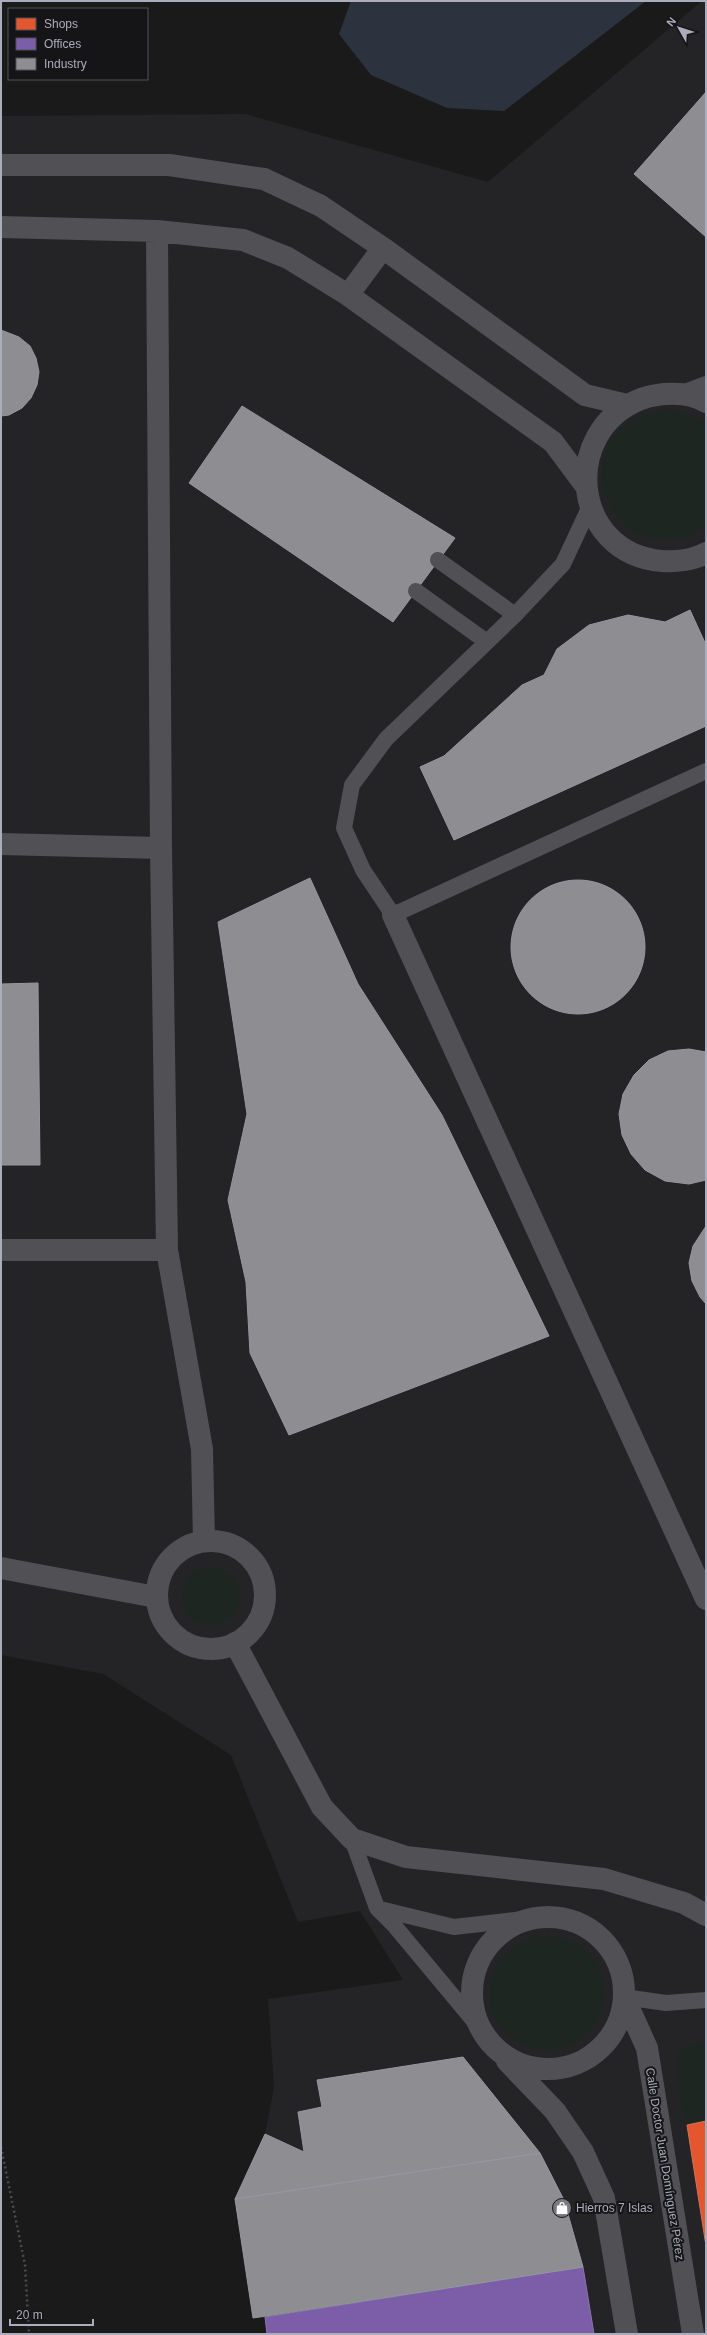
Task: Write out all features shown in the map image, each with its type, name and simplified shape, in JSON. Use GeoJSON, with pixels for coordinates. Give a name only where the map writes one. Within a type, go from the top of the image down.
{"type":"FeatureCollection","features":[{"type":"Feature","properties":{"kind":"street"},"geometry":{"type":"LineString","coordinates":[[1,166],[169,165],[264,179],[321,206],[383,248],[585,395],[628,405]]}},
{"type":"Feature","properties":{"kind":"street"},"geometry":{"type":"LineString","coordinates":[[1,227],[157,231],[243,240],[288,258],[348,295],[553,442],[588,495],[602,530],[623,548],[648,560],[675,562],[705,555]]}},
{"type":"Feature","properties":{"kind":"street"},"geometry":{"type":"LineString","coordinates":[[157,231],[161,848],[167,1250],[202,1449],[204,1541]]}},
{"type":"Feature","properties":{"kind":"street"},"geometry":{"type":"LineString","coordinates":[[348,295],[383,248]]}},
{"type":"Feature","properties":{"kind":"street"},"geometry":{"type":"LineString","coordinates":[[588,495],[587,462],[594,439],[608,420],[628,405],[652,395],[679,394],[706,402]]}},
{"type":"Feature","properties":{"kind":"street"},"geometry":{"type":"LineString","coordinates":[[1,844],[161,848]]}},
{"type":"Feature","properties":{"kind":"street"},"geometry":{"type":"LineString","coordinates":[[393,915],[706,1599]]}},
{"type":"Feature","properties":{"kind":"street"},"geometry":{"type":"LineString","coordinates":[[1,1250],[167,1250]]}},
{"type":"Feature","properties":{"kind":"street"},"geometry":{"type":"LineString","coordinates":[[204,1541],[220,1542],[236,1547],[249,1557],[259,1571],[264,1587],[264,1604],[259,1619],[249,1633],[235,1643],[218,1648],[200,1648],[183,1642],[170,1630],[160,1615],[156,1597],[158,1582],[170,1561],[189,1546],[204,1541]]}},
{"type":"Feature","properties":{"kind":"street"},"geometry":{"type":"LineString","coordinates":[[1,1568],[156,1597]]}},
{"type":"Feature","properties":{"kind":"street"},"geometry":{"type":"LineString","coordinates":[[235,1643],[322,1807],[352,1839],[406,1857],[604,1879],[684,1903],[706,1915]]}},
{"type":"Feature","properties":{"kind":"street"},"geometry":{"type":"LineString","coordinates":[[499,2052],[520,2065],[543,2069],[567,2067],[589,2057],[607,2041],[620,2021],[624,1997],[622,1972],[612,1950],[595,1932],[573,1920],[549,1916],[524,1920],[501,1932],[484,1951],[473,1974],[471,2001],[478,2026],[487,2040],[555,2111],[583,2152],[604,2198],[627,2334]]}},
{"type":"Feature","properties":{"kind":"street","name":"Calle Doctor Juan Domínguez Pérez"},"geometry":{"type":"LineString","coordinates":[[624,1997],[647,2048],[693,2334]]}},
{"type":"Feature","properties":{"kind":"lane"},"geometry":{"type":"LineString","coordinates":[[679,394],[706,384]]}},
{"type":"Feature","properties":{"kind":"lane"},"geometry":{"type":"LineString","coordinates":[[588,495],[562,564],[515,615],[386,739],[352,785],[344,828],[363,870],[393,915],[706,771]]}},
{"type":"Feature","properties":{"kind":"lane"},"geometry":{"type":"LineString","coordinates":[[438,560],[515,615]]}},
{"type":"Feature","properties":{"kind":"lane"},"geometry":{"type":"LineString","coordinates":[[416,591],[487,642]]}},
{"type":"Feature","properties":{"kind":"lane"},"geometry":{"type":"LineString","coordinates":[[352,1839],[376,1908],[393,1924],[478,2026]]}},
{"type":"Feature","properties":{"kind":"lane"},"geometry":{"type":"LineString","coordinates":[[376,1908],[402,1916],[454,1927],[524,1920]]}},
{"type":"Feature","properties":{"kind":"lane"},"geometry":{"type":"LineString","coordinates":[[624,1997],[666,2003],[706,2000]]}},
{"type":"Feature","properties":{"kind":"path"},"geometry":{"type":"LineString","coordinates":[[1,2147],[25,2265],[29,2334]]}},
{"type":"Feature","properties":{"kind":"shaded area"},"geometry":{"type":"Polygon","coordinates":[[[351,1],[646,1],[504,111],[447,108],[371,75],[339,34],[351,1]]]}},
{"type":"Feature","properties":{"kind":"shaded area"},"geometry":{"type":"Polygon","coordinates":[[[702,1],[706,1],[706,2334],[267,2334],[265,2318],[253,2318],[235,2199],[265,2134],[274,2087],[268,1999],[403,1980],[360,1911],[298,1922],[231,1755],[103,1674],[1,1655],[1,116],[245,114],[488,182],[702,1]]]}},
{"type":"Feature","properties":{"kind":"shaded area"},"geometry":{"type":"Polygon","coordinates":[[[669,410],[689,414],[706,423],[706,526],[688,536],[667,540],[645,536],[627,526],[614,511],[605,493],[602,473],[605,454],[614,436],[631,421],[650,414],[669,410]]]}},
{"type":"Feature","properties":{"kind":"shaded area"},"geometry":{"type":"Polygon","coordinates":[[[205,1567],[217,1567],[227,1571],[236,1580],[240,1590],[240,1602],[232,1617],[217,1625],[205,1625],[195,1621],[186,1612],[182,1602],[182,1590],[186,1580],[195,1571],[205,1567]]]}},
{"type":"Feature","properties":{"kind":"shaded area"},"geometry":{"type":"Polygon","coordinates":[[[547,1936],[569,1940],[587,1953],[600,1971],[604,1993],[600,2015],[587,2033],[569,2046],[547,2050],[525,2046],[507,2033],[494,2015],[490,1993],[494,1971],[507,1953],[525,1940],[547,1936]]]}},
{"type":"Feature","properties":{"kind":"shaded area"},"geometry":{"type":"Polygon","coordinates":[[[706,2042],[706,2121],[687,2125],[680,2086],[680,2056],[683,2050],[688,2046],[706,2042]]]}},
{"type":"Feature","properties":{"kind":"building: Shops"},"geometry":{"type":"Polygon","coordinates":[[[706,2121],[706,2246],[687,2125],[706,2121]]]}},
{"type":"Feature","properties":{"kind":"building: Offices"},"geometry":{"type":"Polygon","coordinates":[[[583,2267],[594,2334],[267,2334],[265,2317],[583,2267]]]}},
{"type":"Feature","properties":{"kind":"building: Industry"},"geometry":{"type":"Polygon","coordinates":[[[706,92],[706,237],[634,174],[706,92]]]}},
{"type":"Feature","properties":{"kind":"building: Industry"},"geometry":{"type":"Polygon","coordinates":[[[1,330],[19,337],[30,346],[36,358],[39,372],[37,385],[31,398],[22,408],[9,415],[1,416],[1,330]]]}},
{"type":"Feature","properties":{"kind":"building: Industry"},"geometry":{"type":"Polygon","coordinates":[[[242,406],[455,538],[393,622],[189,483],[242,406]]]}},
{"type":"Feature","properties":{"kind":"building: Industry"},"geometry":{"type":"Polygon","coordinates":[[[690,610],[706,645],[706,726],[454,840],[420,767],[444,756],[522,685],[544,675],[557,649],[589,625],[628,615],[665,622],[690,610]]]}},
{"type":"Feature","properties":{"kind":"building: Industry"},"geometry":{"type":"Polygon","coordinates":[[[310,878],[358,984],[442,1115],[549,1336],[289,1435],[250,1353],[246,1282],[228,1200],[247,1114],[218,922],[310,878]]]}},
{"type":"Feature","properties":{"kind":"building: Industry"},"geometry":{"type":"Polygon","coordinates":[[[585,880],[610,888],[630,905],[640,921],[644,934],[644,960],[640,973],[634,984],[620,999],[604,1009],[591,1013],[571,1014],[546,1006],[526,989],[516,973],[512,960],[511,940],[519,915],[536,895],[552,885],[565,881],[585,880]]]}},
{"type":"Feature","properties":{"kind":"building: Industry"},"geometry":{"type":"Polygon","coordinates":[[[38,983],[40,1165],[1,1165],[1,984],[38,983]]]}},
{"type":"Feature","properties":{"kind":"building: Industry"},"geometry":{"type":"Polygon","coordinates":[[[689,1049],[706,1052],[706,1180],[689,1184],[665,1181],[645,1170],[631,1154],[622,1135],[619,1114],[623,1094],[634,1075],[649,1060],[668,1051],[689,1049]]]}},
{"type":"Feature","properties":{"kind":"building: Industry"},"geometry":{"type":"Polygon","coordinates":[[[706,1226],[706,1304],[700,1297],[692,1281],[689,1263],[693,1246],[706,1226]]]}},
{"type":"Feature","properties":{"kind":"building: Industry"},"geometry":{"type":"Polygon","coordinates":[[[463,2057],[540,2153],[235,2199],[265,2134],[304,2152],[298,2112],[322,2107],[317,2080],[463,2057]]]}},
{"type":"Feature","properties":{"kind":"building: Industry"},"geometry":{"type":"Polygon","coordinates":[[[540,2153],[564,2200],[583,2267],[253,2318],[235,2199],[540,2153]]]}},
{"type":"Feature","properties":{"kind":"place","name":"Hierros 7 Islas"},"geometry":{"type":"Point","coordinates":[562,2208]}}]}
